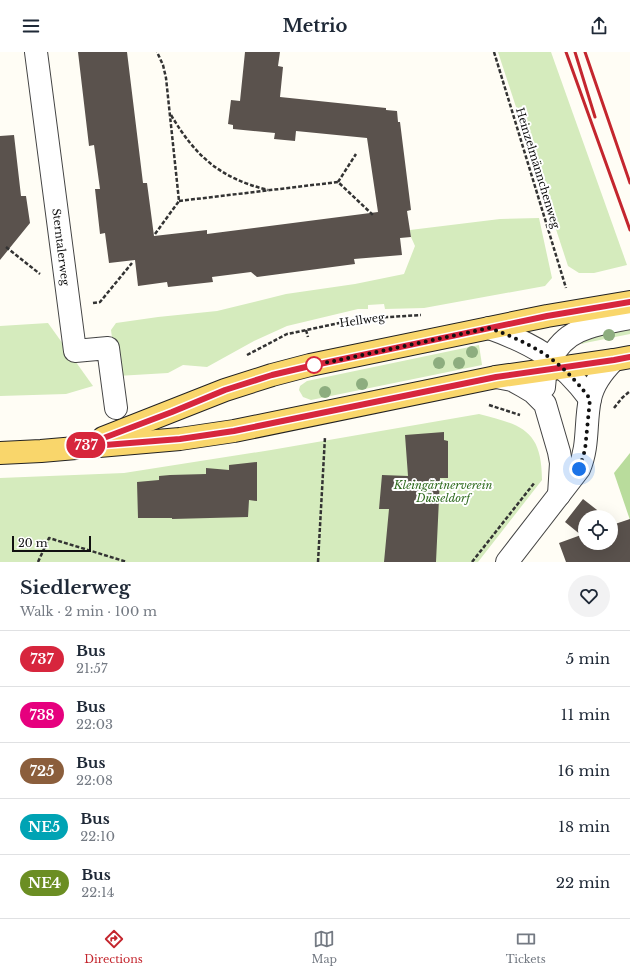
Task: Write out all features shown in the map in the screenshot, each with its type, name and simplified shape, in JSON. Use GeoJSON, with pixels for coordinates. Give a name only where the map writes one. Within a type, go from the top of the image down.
{"type":"FeatureCollection","features":[{"type":"Feature","properties":{"kind":"main road"},"geometry":{"type":"LineString","coordinates":[[80,447],[225,390],[272,375],[547,316],[630,302]]}},
{"type":"Feature","properties":{"kind":"main road"},"geometry":{"type":"LineString","coordinates":[[0,453],[180,439],[234,431],[553,365],[622,358]]}},
{"type":"Feature","properties":{"kind":"street","name":"Sterntalerweg"},"geometry":{"type":"LineString","coordinates":[[36,52],[75,351],[108,348],[116,408]]}},
{"type":"Feature","properties":{"kind":"street"},"geometry":{"type":"LineString","coordinates":[[559,495],[559,452],[545,404],[544,385],[562,343],[579,331],[588,327],[630,318]]}},
{"type":"Feature","properties":{"kind":"street"},"geometry":{"type":"LineString","coordinates":[[489,328],[515,337],[541,351],[553,365],[580,386],[590,399]]}},
{"type":"Feature","properties":{"kind":"street"},"geometry":{"type":"LineString","coordinates":[[507,562],[579,469],[585,450],[590,399],[594,386],[604,370],[622,358]]}},
{"type":"Feature","properties":{"kind":"street"},"geometry":{"type":"LineString","coordinates":[[496,377],[512,380],[523,386],[533,392],[545,404]]}},
{"type":"Feature","properties":{"kind":"path"},"geometry":{"type":"LineString","coordinates":[[155,234],[179,201],[166,78],[163,65],[157,52]]}},
{"type":"Feature","properties":{"kind":"path","name":"Heinzelmännchenweg"},"geometry":{"type":"LineString","coordinates":[[494,52],[566,288]]}},
{"type":"Feature","properties":{"kind":"path"},"geometry":{"type":"LineString","coordinates":[[170,114],[191,145],[218,170],[233,179],[270,190]]}},
{"type":"Feature","properties":{"kind":"path"},"geometry":{"type":"LineString","coordinates":[[338,182],[356,154]]}},
{"type":"Feature","properties":{"kind":"path"},"geometry":{"type":"LineString","coordinates":[[179,201],[338,182]]}},
{"type":"Feature","properties":{"kind":"path"},"geometry":{"type":"LineString","coordinates":[[338,182],[373,215]]}},
{"type":"Feature","properties":{"kind":"path"},"geometry":{"type":"LineString","coordinates":[[6,247],[45,278],[65,276]]}},
{"type":"Feature","properties":{"kind":"path"},"geometry":{"type":"LineString","coordinates":[[68,306],[100,302],[132,263]]}},
{"type":"Feature","properties":{"kind":"path","name":"Hellweg"},"geometry":{"type":"LineString","coordinates":[[243,358],[287,334],[358,319],[425,315]]}},
{"type":"Feature","properties":{"kind":"path"},"geometry":{"type":"LineString","coordinates":[[306,330],[308,337]]}},
{"type":"Feature","properties":{"kind":"path"},"geometry":{"type":"LineString","coordinates":[[616,406],[630,391]]}},
{"type":"Feature","properties":{"kind":"path"},"geometry":{"type":"LineString","coordinates":[[318,562],[325,433]]}},
{"type":"Feature","properties":{"kind":"path"},"geometry":{"type":"LineString","coordinates":[[472,562],[537,479]]}},
{"type":"Feature","properties":{"kind":"path"},"geometry":{"type":"LineString","coordinates":[[38,562],[49,538],[127,562]]}},
{"type":"Feature","properties":{"kind":"green space"},"geometry":{"type":"Polygon","coordinates":[[[498,52],[551,52],[627,265],[594,273],[579,273],[568,266],[498,52]]]}},
{"type":"Feature","properties":{"kind":"green space"},"geometry":{"type":"Polygon","coordinates":[[[539,218],[552,278],[545,286],[424,308],[385,309],[384,304],[368,305],[368,309],[358,309],[287,326],[254,341],[207,367],[183,365],[168,373],[117,376],[111,330],[116,323],[217,311],[286,294],[355,284],[404,274],[415,246],[410,230],[500,219],[539,218]]]}},
{"type":"Feature","properties":{"kind":"green space"},"geometry":{"type":"Polygon","coordinates":[[[48,323],[93,386],[66,394],[0,396],[0,326],[48,323]]]}},
{"type":"Feature","properties":{"kind":"green space"},"geometry":{"type":"Polygon","coordinates":[[[630,326],[630,334],[582,344],[580,341],[630,326]]]}},
{"type":"Feature","properties":{"kind":"green space"},"geometry":{"type":"Polygon","coordinates":[[[479,345],[482,365],[311,400],[303,397],[299,390],[300,386],[307,381],[479,345]]]}},
{"type":"Feature","properties":{"kind":"green space","name":"Kleingärtnerverein Düsseldorf"},"geometry":{"type":"Polygon","coordinates":[[[479,414],[507,422],[527,432],[538,450],[541,463],[542,480],[478,562],[0,562],[0,478],[124,473],[271,450],[479,414]]]}},
{"type":"Feature","properties":{"kind":"green space"},"geometry":{"type":"Polygon","coordinates":[[[630,453],[630,520],[614,473],[630,453]]]}},
{"type":"Feature","properties":{"kind":"building"},"geometry":{"type":"Polygon","coordinates":[[[78,52],[127,52],[143,183],[147,183],[154,236],[207,230],[207,234],[378,212],[367,138],[296,131],[295,141],[274,139],[275,133],[233,129],[233,125],[228,124],[231,100],[240,101],[245,52],[280,52],[278,66],[283,67],[280,97],[386,108],[386,110],[397,111],[398,122],[400,122],[411,210],[407,211],[411,237],[400,238],[402,255],[354,259],[355,264],[257,277],[251,272],[212,277],[213,282],[168,287],[167,282],[138,286],[135,260],[109,263],[105,233],[100,234],[95,189],[100,189],[94,145],[89,146],[78,52]]]}},
{"type":"Feature","properties":{"kind":"building"},"geometry":{"type":"Polygon","coordinates":[[[14,135],[21,196],[26,196],[30,223],[0,260],[0,136],[14,135]]]}},
{"type":"Feature","properties":{"kind":"building"},"geometry":{"type":"Polygon","coordinates":[[[444,432],[444,440],[448,441],[448,478],[440,478],[436,562],[384,562],[389,509],[379,509],[382,475],[408,476],[405,435],[444,432]]]}},
{"type":"Feature","properties":{"kind":"building"},"geometry":{"type":"Polygon","coordinates":[[[257,462],[257,501],[249,500],[248,517],[172,519],[138,518],[137,482],[159,480],[159,476],[206,474],[206,468],[229,470],[229,465],[257,462]]]}},
{"type":"Feature","properties":{"kind":"building"},"geometry":{"type":"Polygon","coordinates":[[[583,499],[597,510],[578,510],[578,533],[565,522],[583,499]]]}},
{"type":"Feature","properties":{"kind":"building"},"geometry":{"type":"Polygon","coordinates":[[[630,519],[630,562],[566,562],[559,543],[578,536],[578,550],[618,550],[618,523],[630,519]]]}},
{"type":"Feature","properties":{"kind":"railway"},"geometry":{"type":"LineString","coordinates":[[566,52],[630,230]]}},
{"type":"Feature","properties":{"kind":"railway"},"geometry":{"type":"LineString","coordinates":[[575,52],[595,117]]}},
{"type":"Feature","properties":{"kind":"railway"},"geometry":{"type":"LineString","coordinates":[[585,52],[630,183]]}},
{"type":"Feature","properties":{"kind":"bus line","name":"737"},"geometry":{"type":"LineString","coordinates":[[630,302],[547,316],[272,375],[225,390],[80,447],[180,439],[234,431],[496,377],[630,357]]}},
{"type":"Feature","properties":{"kind":"route"},"geometry":{"type":"LineString","coordinates":[[314,365],[310,366],[489,328],[515,337],[553,359],[569,374],[590,399],[585,450],[579,469]]}}]}
